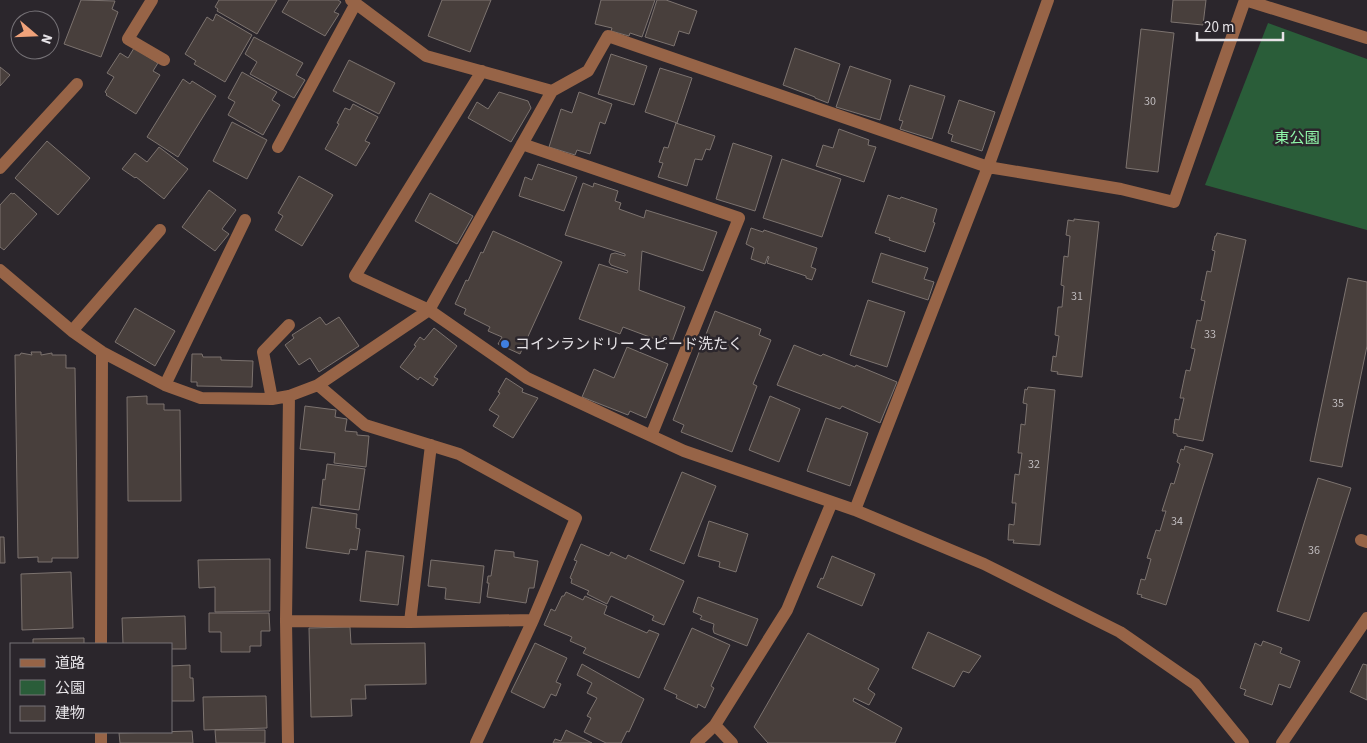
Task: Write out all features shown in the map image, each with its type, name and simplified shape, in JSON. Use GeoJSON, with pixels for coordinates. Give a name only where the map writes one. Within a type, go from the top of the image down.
{"type":"FeatureCollection","features":[{"type":"Feature","properties":{"kind":"street"},"geometry":{"type":"LineString","coordinates":[[152,0],[128,38],[164,60]]}},
{"type":"Feature","properties":{"kind":"street"},"geometry":{"type":"LineString","coordinates":[[855,510],[988,166],[1048,0]]}},
{"type":"Feature","properties":{"kind":"street"},"geometry":{"type":"LineString","coordinates":[[0,270],[72,331],[102,352],[165,385],[202,398],[272,399],[289,396],[318,385],[429,310],[552,91],[588,71],[608,36],[988,166],[1120,189],[1174,202],[1245,0],[1367,38]]}},
{"type":"Feature","properties":{"kind":"street"},"geometry":{"type":"LineString","coordinates":[[278,147],[354,1],[426,56],[552,91]]}},
{"type":"Feature","properties":{"kind":"street"},"geometry":{"type":"LineString","coordinates":[[482,71],[355,276],[429,310],[527,378],[651,436],[684,451],[855,510],[984,564],[1120,632],[1195,684],[1243,743]]}},
{"type":"Feature","properties":{"kind":"street"},"geometry":{"type":"LineString","coordinates":[[0,168],[77,84]]}},
{"type":"Feature","properties":{"kind":"street"},"geometry":{"type":"LineString","coordinates":[[522,144],[739,218],[651,436]]}},
{"type":"Feature","properties":{"kind":"street"},"geometry":{"type":"LineString","coordinates":[[165,385],[244,220]]}},
{"type":"Feature","properties":{"kind":"street"},"geometry":{"type":"LineString","coordinates":[[72,331],[160,230]]}},
{"type":"Feature","properties":{"kind":"street"},"geometry":{"type":"LineString","coordinates":[[272,399],[263,352],[289,325]]}},
{"type":"Feature","properties":{"kind":"street"},"geometry":{"type":"LineString","coordinates":[[101,643],[102,352]]}},
{"type":"Feature","properties":{"kind":"street"},"geometry":{"type":"LineString","coordinates":[[318,385],[365,425],[459,454],[576,518],[533,620],[476,743]]}},
{"type":"Feature","properties":{"kind":"street"},"geometry":{"type":"LineString","coordinates":[[288,743],[286,621],[289,396]]}},
{"type":"Feature","properties":{"kind":"street"},"geometry":{"type":"LineString","coordinates":[[410,622],[430,445]]}},
{"type":"Feature","properties":{"kind":"street"},"geometry":{"type":"LineString","coordinates":[[696,743],[715,725],[787,610],[832,502]]}},
{"type":"Feature","properties":{"kind":"street"},"geometry":{"type":"LineString","coordinates":[[1282,743],[1367,618]]}},
{"type":"Feature","properties":{"kind":"street"},"geometry":{"type":"LineString","coordinates":[[286,621],[410,622],[533,620]]}},
{"type":"Feature","properties":{"kind":"street"},"geometry":{"type":"LineString","coordinates":[[715,725],[732,743]]}},
{"type":"Feature","properties":{"kind":"green space","name":"東公園"},"geometry":{"type":"Polygon","coordinates":[[[1268,23],[1367,59],[1367,230],[1205,185],[1268,23]]]}},
{"type":"Feature","properties":{"kind":"building"},"geometry":{"type":"Polygon","coordinates":[[[81,0],[115,1],[112,9],[118,12],[101,57],[64,44],[81,0]]]}},
{"type":"Feature","properties":{"kind":"building"},"geometry":{"type":"Polygon","coordinates":[[[219,0],[277,0],[257,34],[217,11],[218,9],[215,7],[219,0]]]}},
{"type":"Feature","properties":{"kind":"building"},"geometry":{"type":"Polygon","coordinates":[[[289,0],[338,0],[341,2],[334,12],[339,14],[325,36],[282,12],[289,0]]]}},
{"type":"Feature","properties":{"kind":"building"},"geometry":{"type":"Polygon","coordinates":[[[442,0],[491,0],[470,52],[428,36],[442,0]]]}},
{"type":"Feature","properties":{"kind":"building"},"geometry":{"type":"Polygon","coordinates":[[[601,0],[655,0],[642,37],[630,33],[629,36],[611,31],[612,28],[595,24],[601,0]]]}},
{"type":"Feature","properties":{"kind":"building"},"geometry":{"type":"Polygon","coordinates":[[[657,0],[666,0],[697,11],[689,34],[679,31],[674,46],[645,37],[657,0]]]}},
{"type":"Feature","properties":{"kind":"building"},"geometry":{"type":"Polygon","coordinates":[[[1173,0],[1206,0],[1203,25],[1171,22],[1173,0]]]}},
{"type":"Feature","properties":{"kind":"building"},"geometry":{"type":"Polygon","coordinates":[[[216,14],[252,35],[225,82],[194,64],[196,61],[185,54],[207,17],[213,21],[216,14]]]}},
{"type":"Feature","properties":{"kind":"building"},"geometry":{"type":"Polygon","coordinates":[[[1141,29],[1174,33],[1158,172],[1126,168],[1141,29]]]}},
{"type":"Feature","properties":{"kind":"building"},"geometry":{"type":"Polygon","coordinates":[[[254,37],[303,63],[296,75],[305,80],[294,98],[250,74],[257,62],[245,54],[254,37]]]}},
{"type":"Feature","properties":{"kind":"building"},"geometry":{"type":"Polygon","coordinates":[[[134,48],[158,63],[153,71],[160,75],[136,114],[106,95],[105,92],[114,77],[107,73],[120,53],[128,58],[134,48]]]}},
{"type":"Feature","properties":{"kind":"building"},"geometry":{"type":"Polygon","coordinates":[[[795,48],[840,64],[828,103],[783,85],[795,48]]]}},
{"type":"Feature","properties":{"kind":"building"},"geometry":{"type":"Polygon","coordinates":[[[611,54],[647,66],[634,105],[598,94],[611,54]]]}},
{"type":"Feature","properties":{"kind":"building"},"geometry":{"type":"Polygon","coordinates":[[[349,60],[395,83],[379,114],[333,91],[349,60]]]}},
{"type":"Feature","properties":{"kind":"building"},"geometry":{"type":"Polygon","coordinates":[[[850,66],[891,80],[880,120],[836,107],[850,66]]]}},
{"type":"Feature","properties":{"kind":"building"},"geometry":{"type":"Polygon","coordinates":[[[0,67],[10,75],[0,86],[0,67]]]}},
{"type":"Feature","properties":{"kind":"building"},"geometry":{"type":"Polygon","coordinates":[[[660,68],[692,78],[677,123],[645,112],[660,68]]]}},
{"type":"Feature","properties":{"kind":"building"},"geometry":{"type":"Polygon","coordinates":[[[242,72],[277,92],[272,100],[280,105],[263,135],[228,115],[235,102],[228,98],[242,72]]]}},
{"type":"Feature","properties":{"kind":"building"},"geometry":{"type":"Polygon","coordinates":[[[183,79],[190,84],[192,81],[216,96],[178,157],[147,137],[183,79]]]}},
{"type":"Feature","properties":{"kind":"building"},"geometry":{"type":"Polygon","coordinates":[[[910,85],[945,96],[932,139],[900,129],[903,121],[899,120],[910,85]]]}},
{"type":"Feature","properties":{"kind":"building"},"geometry":{"type":"Polygon","coordinates":[[[499,92],[528,101],[531,108],[511,142],[468,118],[477,102],[488,109],[499,92]]]}},
{"type":"Feature","properties":{"kind":"building"},"geometry":{"type":"Polygon","coordinates":[[[579,92],[612,104],[605,124],[600,122],[590,154],[577,150],[575,155],[549,147],[561,109],[572,113],[579,92]]]}},
{"type":"Feature","properties":{"kind":"building"},"geometry":{"type":"Polygon","coordinates":[[[959,100],[995,112],[982,151],[951,141],[953,135],[948,133],[959,100]]]}},
{"type":"Feature","properties":{"kind":"building"},"geometry":{"type":"Polygon","coordinates":[[[353,104],[378,117],[365,141],[370,143],[356,166],[325,149],[339,124],[337,123],[345,108],[350,110],[353,104]]]}},
{"type":"Feature","properties":{"kind":"building"},"geometry":{"type":"Polygon","coordinates":[[[232,122],[267,140],[247,179],[213,161],[232,122]]]}},
{"type":"Feature","properties":{"kind":"building"},"geometry":{"type":"Polygon","coordinates":[[[676,123],[715,136],[710,150],[706,149],[702,160],[695,159],[687,186],[658,177],[663,163],[659,162],[664,147],[668,148],[676,123]]]}},
{"type":"Feature","properties":{"kind":"building"},"geometry":{"type":"Polygon","coordinates":[[[839,129],[869,140],[868,145],[876,147],[864,182],[816,166],[823,145],[833,148],[839,129]]]}},
{"type":"Feature","properties":{"kind":"building"},"geometry":{"type":"Polygon","coordinates":[[[47,141],[90,178],[58,215],[15,178],[47,141]]]}},
{"type":"Feature","properties":{"kind":"building"},"geometry":{"type":"Polygon","coordinates":[[[733,143],[772,156],[755,211],[716,199],[733,143]]]}},
{"type":"Feature","properties":{"kind":"building"},"geometry":{"type":"Polygon","coordinates":[[[159,147],[188,169],[164,199],[136,177],[122,169],[135,153],[147,162],[159,147]]]}},
{"type":"Feature","properties":{"kind":"building"},"geometry":{"type":"Polygon","coordinates":[[[782,159],[841,179],[822,237],[763,218],[782,159]]]}},
{"type":"Feature","properties":{"kind":"building"},"geometry":{"type":"Polygon","coordinates":[[[538,164],[577,177],[564,211],[519,196],[525,177],[532,180],[538,164]]]}},
{"type":"Feature","properties":{"kind":"building"},"geometry":{"type":"Polygon","coordinates":[[[299,176],[333,195],[302,246],[275,230],[283,216],[278,213],[299,176]]]}},
{"type":"Feature","properties":{"kind":"building"},"geometry":{"type":"Polygon","coordinates":[[[583,183],[593,187],[594,183],[618,191],[615,201],[621,203],[619,209],[644,218],[646,210],[717,232],[703,271],[642,251],[639,290],[685,307],[671,345],[623,327],[620,334],[579,319],[599,264],[627,273],[628,271],[611,265],[609,262],[611,254],[615,253],[625,256],[625,254],[565,235],[583,183]]]}},
{"type":"Feature","properties":{"kind":"building"},"geometry":{"type":"Polygon","coordinates":[[[209,190],[236,210],[222,229],[229,234],[215,251],[182,227],[209,190]]]}},
{"type":"Feature","properties":{"kind":"building"},"geometry":{"type":"Polygon","coordinates":[[[11,193],[14,193],[37,214],[4,250],[0,247],[0,205],[11,193]]]}},
{"type":"Feature","properties":{"kind":"building"},"geometry":{"type":"Polygon","coordinates":[[[430,193],[473,216],[457,244],[415,221],[430,193]]]}},
{"type":"Feature","properties":{"kind":"building"},"geometry":{"type":"Polygon","coordinates":[[[888,195],[900,199],[901,197],[937,209],[933,222],[935,223],[925,252],[889,240],[890,238],[875,233],[888,195]]]}},
{"type":"Feature","properties":{"kind":"building"},"geometry":{"type":"Polygon","coordinates":[[[1074,219],[1099,222],[1082,377],[1057,374],[1058,372],[1051,371],[1053,356],[1056,357],[1059,336],[1055,335],[1058,307],[1062,307],[1064,286],[1061,285],[1064,256],[1068,257],[1070,236],[1066,235],[1068,220],[1074,221],[1074,219]]]}},
{"type":"Feature","properties":{"kind":"building"},"geometry":{"type":"Polygon","coordinates":[[[751,228],[763,232],[764,230],[817,248],[811,267],[816,269],[812,280],[806,278],[806,276],[767,263],[768,256],[765,264],[751,259],[754,248],[746,244],[751,228]]]}},
{"type":"Feature","properties":{"kind":"building"},"geometry":{"type":"Polygon","coordinates":[[[493,231],[562,262],[520,354],[498,344],[502,337],[488,331],[490,327],[464,314],[466,309],[455,304],[493,231]]]}},
{"type":"Feature","properties":{"kind":"building"},"geometry":{"type":"Polygon","coordinates":[[[1217,233],[1246,240],[1203,441],[1177,436],[1177,434],[1173,433],[1175,419],[1179,420],[1184,398],[1180,398],[1186,370],[1190,371],[1195,349],[1191,348],[1197,320],[1201,321],[1205,301],[1201,300],[1207,271],[1211,272],[1215,251],[1212,250],[1217,233]]]}},
{"type":"Feature","properties":{"kind":"building"},"geometry":{"type":"Polygon","coordinates":[[[881,253],[928,268],[924,279],[934,282],[928,300],[872,282],[881,253]]]}},
{"type":"Feature","properties":{"kind":"building"},"geometry":{"type":"Polygon","coordinates":[[[1348,278],[1367,282],[1367,346],[1342,467],[1310,461],[1348,278]]]}},
{"type":"Feature","properties":{"kind":"building"},"geometry":{"type":"Polygon","coordinates":[[[868,300],[905,312],[887,367],[850,355],[868,300]]]}},
{"type":"Feature","properties":{"kind":"building"},"geometry":{"type":"Polygon","coordinates":[[[135,308],[175,331],[155,366],[115,342],[135,308]]]}},
{"type":"Feature","properties":{"kind":"building"},"geometry":{"type":"Polygon","coordinates":[[[715,311],[761,329],[759,335],[771,340],[753,384],[757,386],[732,452],[681,432],[684,425],[673,420],[715,311]]]}},
{"type":"Feature","properties":{"kind":"building"},"geometry":{"type":"Polygon","coordinates":[[[320,317],[326,325],[339,317],[359,346],[319,372],[310,358],[299,365],[285,345],[294,338],[292,335],[320,317]]]}},
{"type":"Feature","properties":{"kind":"building"},"geometry":{"type":"Polygon","coordinates":[[[434,328],[457,346],[434,377],[438,379],[433,386],[420,377],[418,380],[400,367],[416,346],[414,345],[420,337],[424,340],[434,328]]]}},
{"type":"Feature","properties":{"kind":"building"},"geometry":{"type":"Polygon","coordinates":[[[794,345],[855,367],[856,365],[897,382],[880,423],[842,406],[840,409],[777,385],[794,345]]]}},
{"type":"Feature","properties":{"kind":"building"},"geometry":{"type":"Polygon","coordinates":[[[627,347],[668,364],[646,418],[630,411],[628,415],[582,397],[594,369],[614,378],[627,347]]]}},
{"type":"Feature","properties":{"kind":"building"},"geometry":{"type":"Polygon","coordinates":[[[31,352],[41,352],[41,355],[52,353],[52,355],[66,355],[66,368],[75,368],[78,558],[52,558],[52,562],[38,562],[38,557],[18,558],[15,355],[20,355],[21,353],[32,355],[31,352]]]}},
{"type":"Feature","properties":{"kind":"building"},"geometry":{"type":"Polygon","coordinates":[[[192,354],[202,354],[203,357],[221,357],[221,360],[253,361],[252,387],[197,386],[197,382],[191,382],[192,354]]]}},
{"type":"Feature","properties":{"kind":"building"},"geometry":{"type":"Polygon","coordinates":[[[506,378],[523,389],[522,392],[538,398],[513,438],[493,426],[499,416],[489,410],[500,393],[498,392],[506,378]]]}},
{"type":"Feature","properties":{"kind":"building"},"geometry":{"type":"Polygon","coordinates":[[[1028,387],[1055,390],[1040,545],[1013,543],[1014,540],[1008,540],[1009,524],[1014,525],[1016,503],[1012,503],[1015,474],[1019,475],[1022,453],[1018,453],[1021,424],[1025,425],[1027,404],[1023,403],[1025,389],[1027,390],[1028,387]]]}},
{"type":"Feature","properties":{"kind":"building"},"geometry":{"type":"Polygon","coordinates":[[[147,396],[147,404],[164,404],[164,410],[180,410],[181,501],[128,501],[127,397],[147,396]]]}},
{"type":"Feature","properties":{"kind":"building"},"geometry":{"type":"Polygon","coordinates":[[[770,396],[800,409],[779,462],[749,450],[770,396]]]}},
{"type":"Feature","properties":{"kind":"building"},"geometry":{"type":"Polygon","coordinates":[[[305,406],[336,410],[335,417],[347,419],[345,431],[369,436],[366,467],[334,463],[335,453],[300,449],[305,406]]]}},
{"type":"Feature","properties":{"kind":"building"},"geometry":{"type":"Polygon","coordinates":[[[826,418],[868,433],[850,486],[807,471],[826,418]]]}},
{"type":"Feature","properties":{"kind":"building"},"geometry":{"type":"Polygon","coordinates":[[[1185,446],[1213,454],[1166,605],[1137,594],[1141,579],[1145,580],[1151,559],[1147,558],[1156,530],[1160,531],[1166,511],[1162,511],[1171,483],[1174,484],[1180,464],[1177,462],[1181,449],[1184,450],[1185,446]]]}},
{"type":"Feature","properties":{"kind":"building"},"geometry":{"type":"Polygon","coordinates":[[[327,464],[365,469],[359,510],[320,505],[327,464]]]}},
{"type":"Feature","properties":{"kind":"building"},"geometry":{"type":"Polygon","coordinates":[[[682,472],[716,486],[684,564],[650,550],[682,472]]]}},
{"type":"Feature","properties":{"kind":"building"},"geometry":{"type":"Polygon","coordinates":[[[1318,478],[1351,488],[1309,621],[1277,611],[1318,478]]]}},
{"type":"Feature","properties":{"kind":"building"},"geometry":{"type":"Polygon","coordinates":[[[312,507],[357,514],[356,528],[360,529],[357,550],[350,549],[349,554],[306,548],[312,507]]]}},
{"type":"Feature","properties":{"kind":"building"},"geometry":{"type":"Polygon","coordinates":[[[709,521],[748,534],[736,572],[719,567],[720,562],[698,556],[709,521]]]}},
{"type":"Feature","properties":{"kind":"building"},"geometry":{"type":"Polygon","coordinates":[[[0,537],[4,537],[5,563],[0,563],[0,537]]]}},
{"type":"Feature","properties":{"kind":"building"},"geometry":{"type":"Polygon","coordinates":[[[581,544],[609,556],[611,552],[626,559],[628,555],[684,581],[664,625],[652,620],[654,616],[611,596],[607,604],[587,594],[589,591],[571,583],[572,579],[570,578],[577,561],[574,560],[581,544]]]}},
{"type":"Feature","properties":{"kind":"building"},"geometry":{"type":"Polygon","coordinates":[[[495,550],[514,552],[514,557],[538,561],[534,588],[529,588],[526,603],[487,597],[488,576],[491,576],[495,550]]]}},
{"type":"Feature","properties":{"kind":"building"},"geometry":{"type":"Polygon","coordinates":[[[366,551],[404,556],[398,605],[360,601],[366,551]]]}},
{"type":"Feature","properties":{"kind":"building"},"geometry":{"type":"Polygon","coordinates":[[[832,556],[875,574],[862,606],[817,587],[821,578],[823,579],[832,556]]]}},
{"type":"Feature","properties":{"kind":"building"},"geometry":{"type":"Polygon","coordinates":[[[270,559],[270,611],[215,612],[215,587],[199,588],[198,560],[270,559]]]}},
{"type":"Feature","properties":{"kind":"building"},"geometry":{"type":"Polygon","coordinates":[[[431,560],[484,566],[480,603],[445,599],[446,588],[428,586],[431,560]]]}},
{"type":"Feature","properties":{"kind":"building"},"geometry":{"type":"Polygon","coordinates":[[[71,572],[73,628],[22,630],[21,574],[71,572]]]}},
{"type":"Feature","properties":{"kind":"building"},"geometry":{"type":"Polygon","coordinates":[[[566,592],[583,600],[585,596],[607,606],[604,614],[647,633],[649,630],[659,634],[639,678],[583,653],[586,648],[570,641],[572,637],[544,625],[551,609],[555,611],[566,592]]]}},
{"type":"Feature","properties":{"kind":"building"},"geometry":{"type":"Polygon","coordinates":[[[698,597],[758,619],[747,646],[714,633],[714,624],[700,619],[702,616],[693,612],[698,597]]]}},
{"type":"Feature","properties":{"kind":"building"},"geometry":{"type":"Polygon","coordinates":[[[209,613],[269,613],[270,631],[261,631],[261,646],[250,646],[250,652],[221,652],[221,632],[209,632],[209,613]]]}},
{"type":"Feature","properties":{"kind":"building"},"geometry":{"type":"Polygon","coordinates":[[[185,616],[186,649],[172,649],[172,643],[123,643],[122,618],[185,616]]]}},
{"type":"Feature","properties":{"kind":"building"},"geometry":{"type":"Polygon","coordinates":[[[350,627],[351,644],[425,643],[426,684],[365,685],[366,699],[351,699],[352,716],[311,717],[309,628],[350,627]]]}},
{"type":"Feature","properties":{"kind":"building"},"geometry":{"type":"Polygon","coordinates":[[[692,628],[730,645],[711,686],[714,688],[705,708],[698,704],[697,708],[676,698],[677,695],[664,689],[692,628]]]}},
{"type":"Feature","properties":{"kind":"building"},"geometry":{"type":"Polygon","coordinates":[[[928,632],[981,656],[969,673],[963,671],[954,687],[912,668],[928,632]]]}},
{"type":"Feature","properties":{"kind":"building"},"geometry":{"type":"Polygon","coordinates":[[[808,633],[879,669],[868,689],[875,694],[869,705],[854,698],[853,701],[902,728],[895,743],[768,743],[754,727],[808,633]]]}},
{"type":"Feature","properties":{"kind":"building"},"geometry":{"type":"Polygon","coordinates":[[[84,638],[84,643],[33,643],[33,639],[84,638]]]}},
{"type":"Feature","properties":{"kind":"building"},"geometry":{"type":"Polygon","coordinates":[[[1263,641],[1282,648],[1280,653],[1300,661],[1290,688],[1279,684],[1272,705],[1244,695],[1246,690],[1240,688],[1255,643],[1261,646],[1263,641]]]}},
{"type":"Feature","properties":{"kind":"building"},"geometry":{"type":"Polygon","coordinates":[[[535,643],[567,658],[556,682],[561,684],[556,696],[551,694],[544,708],[511,692],[535,643]]]}},
{"type":"Feature","properties":{"kind":"building"},"geometry":{"type":"Polygon","coordinates":[[[582,664],[644,699],[629,732],[627,731],[621,743],[606,743],[584,732],[591,718],[587,716],[597,698],[587,693],[592,683],[577,675],[582,664]]]}},
{"type":"Feature","properties":{"kind":"building"},"geometry":{"type":"Polygon","coordinates":[[[1363,664],[1367,665],[1367,700],[1350,692],[1363,664]]]}},
{"type":"Feature","properties":{"kind":"building"},"geometry":{"type":"Polygon","coordinates":[[[190,665],[190,678],[193,678],[194,701],[172,701],[172,666],[190,665]]]}},
{"type":"Feature","properties":{"kind":"building"},"geometry":{"type":"Polygon","coordinates":[[[266,696],[267,728],[204,730],[203,697],[266,696]]]}},
{"type":"Feature","properties":{"kind":"building"},"geometry":{"type":"Polygon","coordinates":[[[215,730],[265,730],[265,743],[216,743],[215,730]]]}},
{"type":"Feature","properties":{"kind":"building"},"geometry":{"type":"Polygon","coordinates":[[[566,730],[592,743],[553,743],[555,739],[561,741],[566,730]]]}},
{"type":"Feature","properties":{"kind":"building"},"geometry":{"type":"Polygon","coordinates":[[[192,731],[193,743],[120,743],[119,733],[192,731]]]}},
{"type":"Feature","properties":{"kind":"place","name":"コインランドリー スピード洗たく"},"geometry":{"type":"Point","coordinates":[505,344]}}]}
